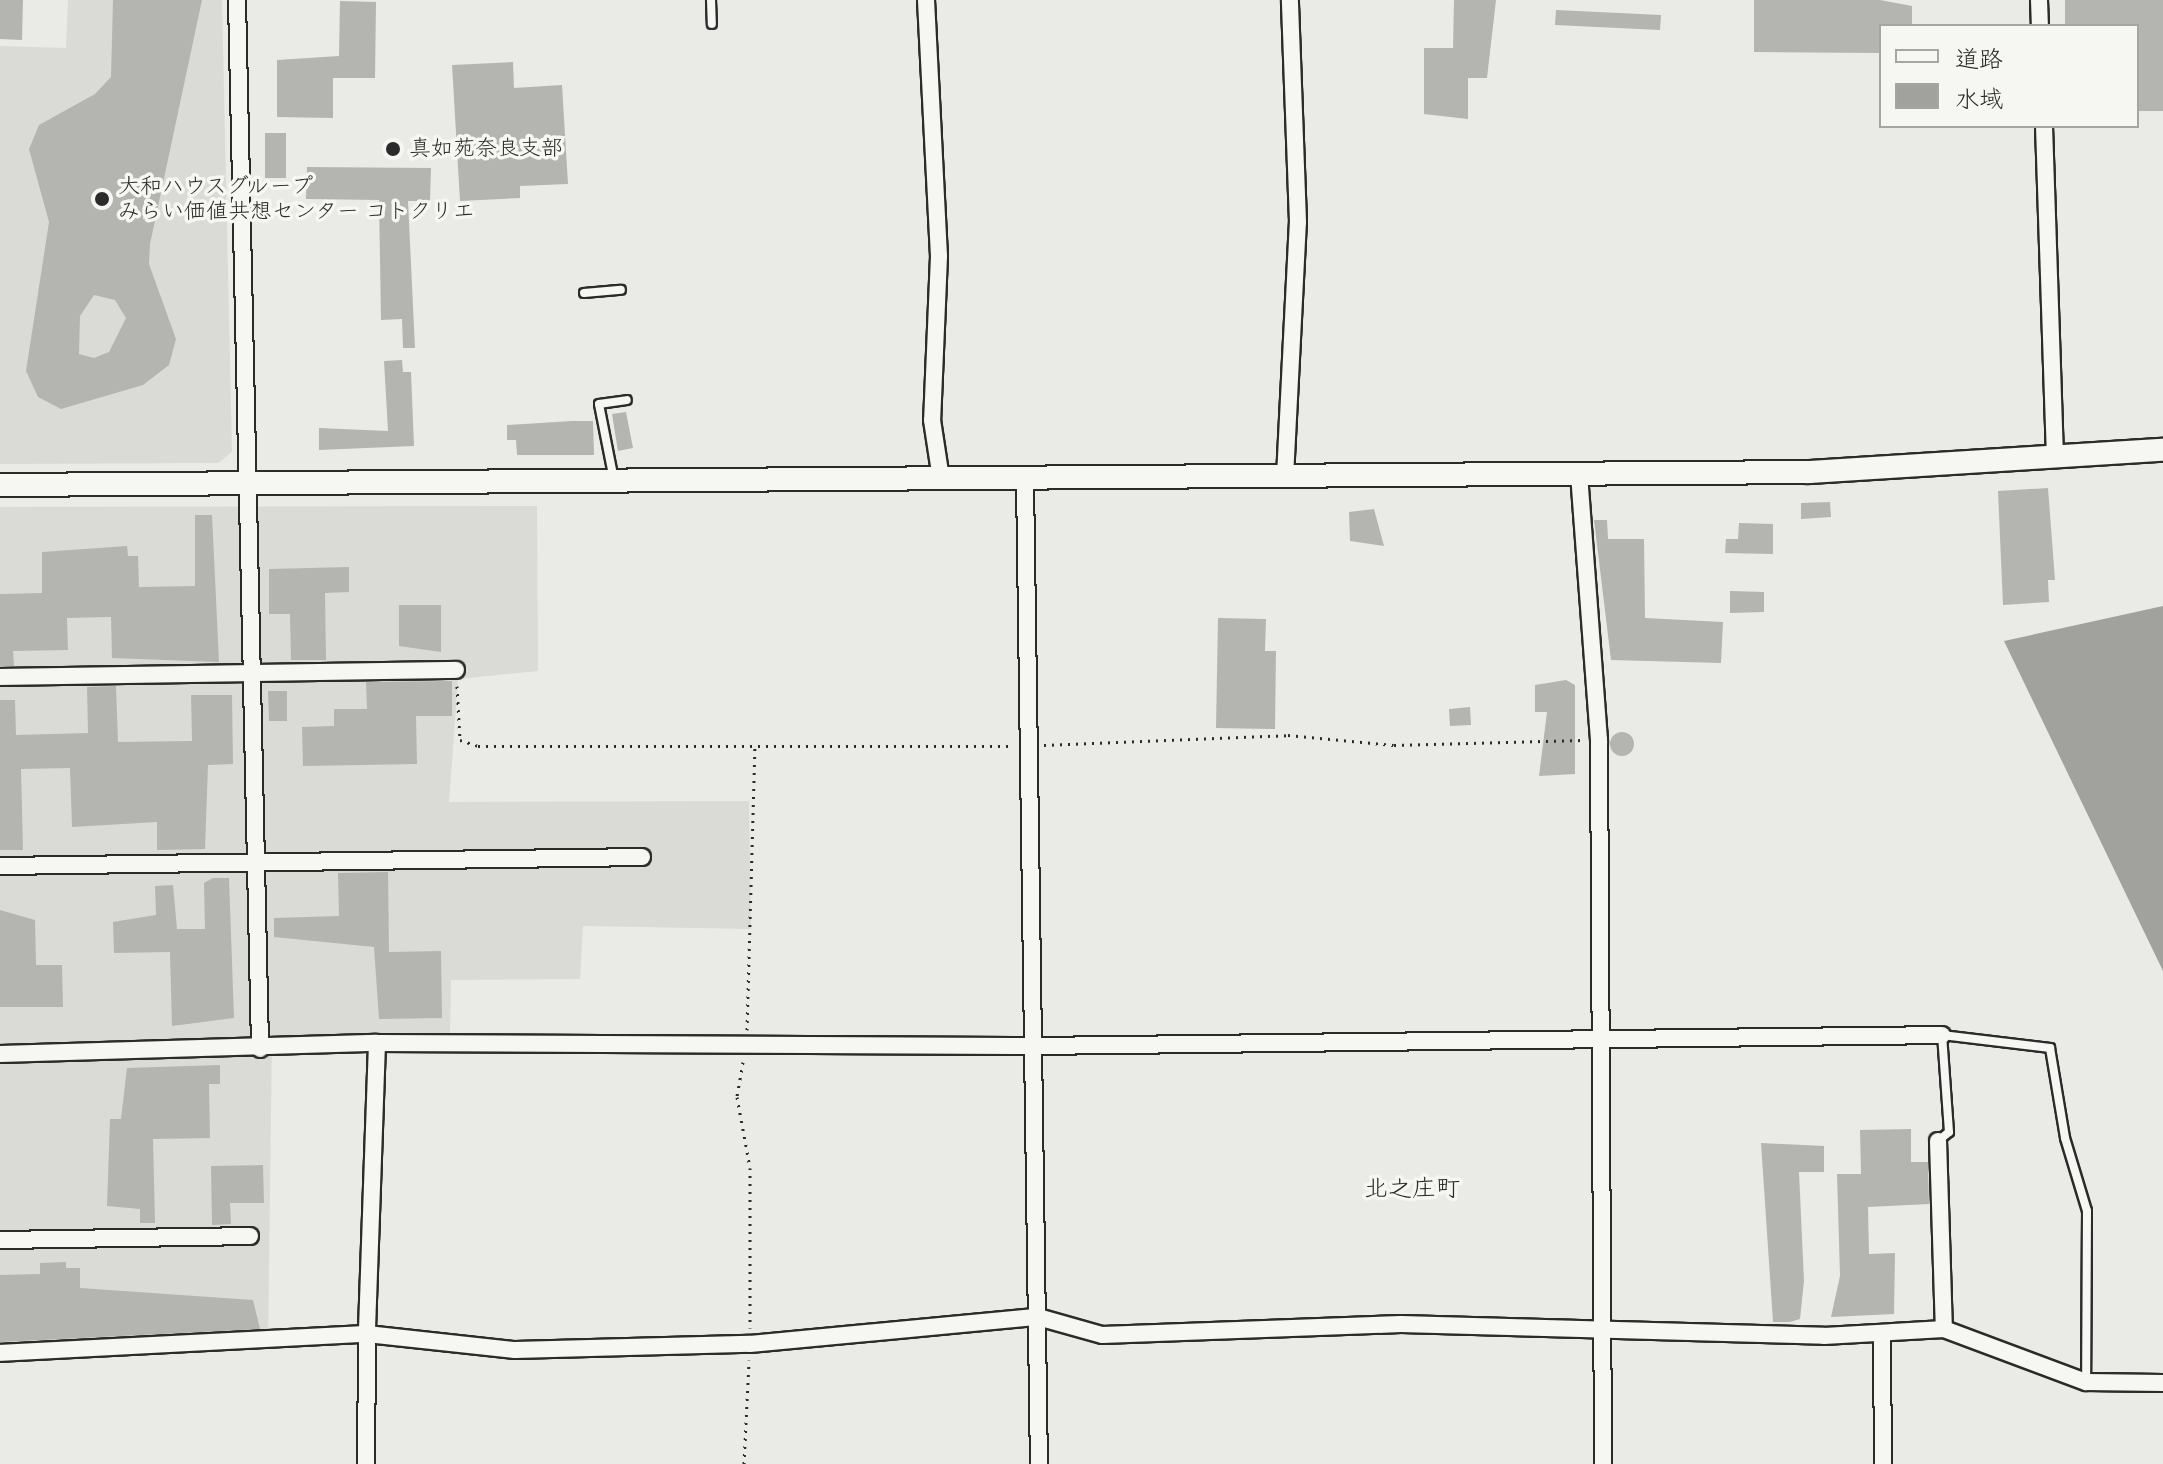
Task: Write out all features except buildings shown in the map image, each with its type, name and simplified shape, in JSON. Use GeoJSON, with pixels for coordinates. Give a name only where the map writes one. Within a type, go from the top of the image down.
{"type":"FeatureCollection","features":[{"type":"Feature","properties":{"kind":"street"},"geometry":{"type":"LineString","coordinates":[[237,0],[253,863],[260,1049]]}},
{"type":"Feature","properties":{"kind":"street"},"geometry":{"type":"LineString","coordinates":[[926,0],[939,256],[932,420],[941,479]]}},
{"type":"Feature","properties":{"kind":"street"},"geometry":{"type":"LineString","coordinates":[[1285,477],[1298,222],[1290,0]]}},
{"type":"Feature","properties":{"kind":"street"},"geometry":{"type":"LineString","coordinates":[[2039,0],[2040,24]]}},
{"type":"Feature","properties":{"kind":"street"},"geometry":{"type":"LineString","coordinates":[[2044,128],[2055,458]]}},
{"type":"Feature","properties":{"kind":"street"},"geometry":{"type":"LineString","coordinates":[[0,485],[248,486],[614,480],[1809,472],[2163,450]]}},
{"type":"Feature","properties":{"kind":"street"},"geometry":{"type":"LineString","coordinates":[[1579,474],[1599,740],[1604,1041],[1603,1464]]}},
{"type":"Feature","properties":{"kind":"street"},"geometry":{"type":"LineString","coordinates":[[1025,479],[1039,1464]]}},
{"type":"Feature","properties":{"kind":"street"},"geometry":{"type":"LineString","coordinates":[[0,677],[250,676],[456,670]]}},
{"type":"Feature","properties":{"kind":"street"},"geometry":{"type":"LineString","coordinates":[[0,866],[642,857]]}},
{"type":"Feature","properties":{"kind":"street"},"geometry":{"type":"LineString","coordinates":[[0,1054],[260,1049],[377,1043],[1034,1046],[1942,1035]]}},
{"type":"Feature","properties":{"kind":"street"},"geometry":{"type":"LineString","coordinates":[[366,1464],[377,1043]]}},
{"type":"Feature","properties":{"kind":"street"},"geometry":{"type":"LineString","coordinates":[[1938,1141],[1944,1329]]}},
{"type":"Feature","properties":{"kind":"street"},"geometry":{"type":"LineString","coordinates":[[0,1240],[250,1236]]}},
{"type":"Feature","properties":{"kind":"street"},"geometry":{"type":"LineString","coordinates":[[0,1353],[367,1334],[515,1350],[750,1344],[1038,1317],[1102,1335],[1401,1324],[1882,1333],[1944,1329],[2086,1382],[2163,1383]]}},
{"type":"Feature","properties":{"kind":"street"},"geometry":{"type":"LineString","coordinates":[[1882,1333],[1883,1464]]}},
{"type":"Feature","properties":{"kind":"lane"},"geometry":{"type":"LineString","coordinates":[[711,0],[712,24]]}},
{"type":"Feature","properties":{"kind":"lane"},"geometry":{"type":"LineString","coordinates":[[584,293],[621,290]]}},
{"type":"Feature","properties":{"kind":"lane"},"geometry":{"type":"LineString","coordinates":[[614,480],[599,404],[627,400]]}},
{"type":"Feature","properties":{"kind":"lane"},"geometry":{"type":"LineString","coordinates":[[1938,1141],[1949,1132],[1942,1035],[2050,1048],[2087,1211],[2086,1382]]}},
{"type":"Feature","properties":{"kind":"path"},"geometry":{"type":"LineString","coordinates":[[456,670],[460,740],[478,746],[1029,745],[1288,735],[1394,745],[1599,740]]}},
{"type":"Feature","properties":{"kind":"path"},"geometry":{"type":"LineString","coordinates":[[744,1464],[750,1344],[750,1168],[737,1097],[746,1047],[755,746]]}},
{"type":"Feature","properties":{"kind":"shaded area"},"geometry":{"type":"Polygon","coordinates":[[[68,0],[222,0],[232,452],[218,463],[0,464],[0,46],[66,48],[68,0]]]}},
{"type":"Feature","properties":{"kind":"shaded area"},"geometry":{"type":"Polygon","coordinates":[[[537,506],[538,671],[458,679],[449,802],[749,801],[751,929],[583,926],[580,979],[451,980],[450,1033],[272,1037],[268,1347],[0,1358],[0,507],[537,506]]]}},
{"type":"Feature","properties":{"kind":"water"},"geometry":{"type":"Polygon","coordinates":[[[2163,606],[2163,971],[2004,641],[2163,606]]]}},
{"type":"Feature","properties":{"kind":"place","name":"真如苑奈良支部"},"geometry":{"type":"Point","coordinates":[393,149]}},
{"type":"Feature","properties":{"kind":"place","name":"大和ハウスグループ みらい価値共想センター コトクリエ"},"geometry":{"type":"Point","coordinates":[102,199]}},
{"type":"Feature","properties":{"kind":"district","name":"北之庄町"},"geometry":{"type":"Point","coordinates":[1412,1189]}}]}
